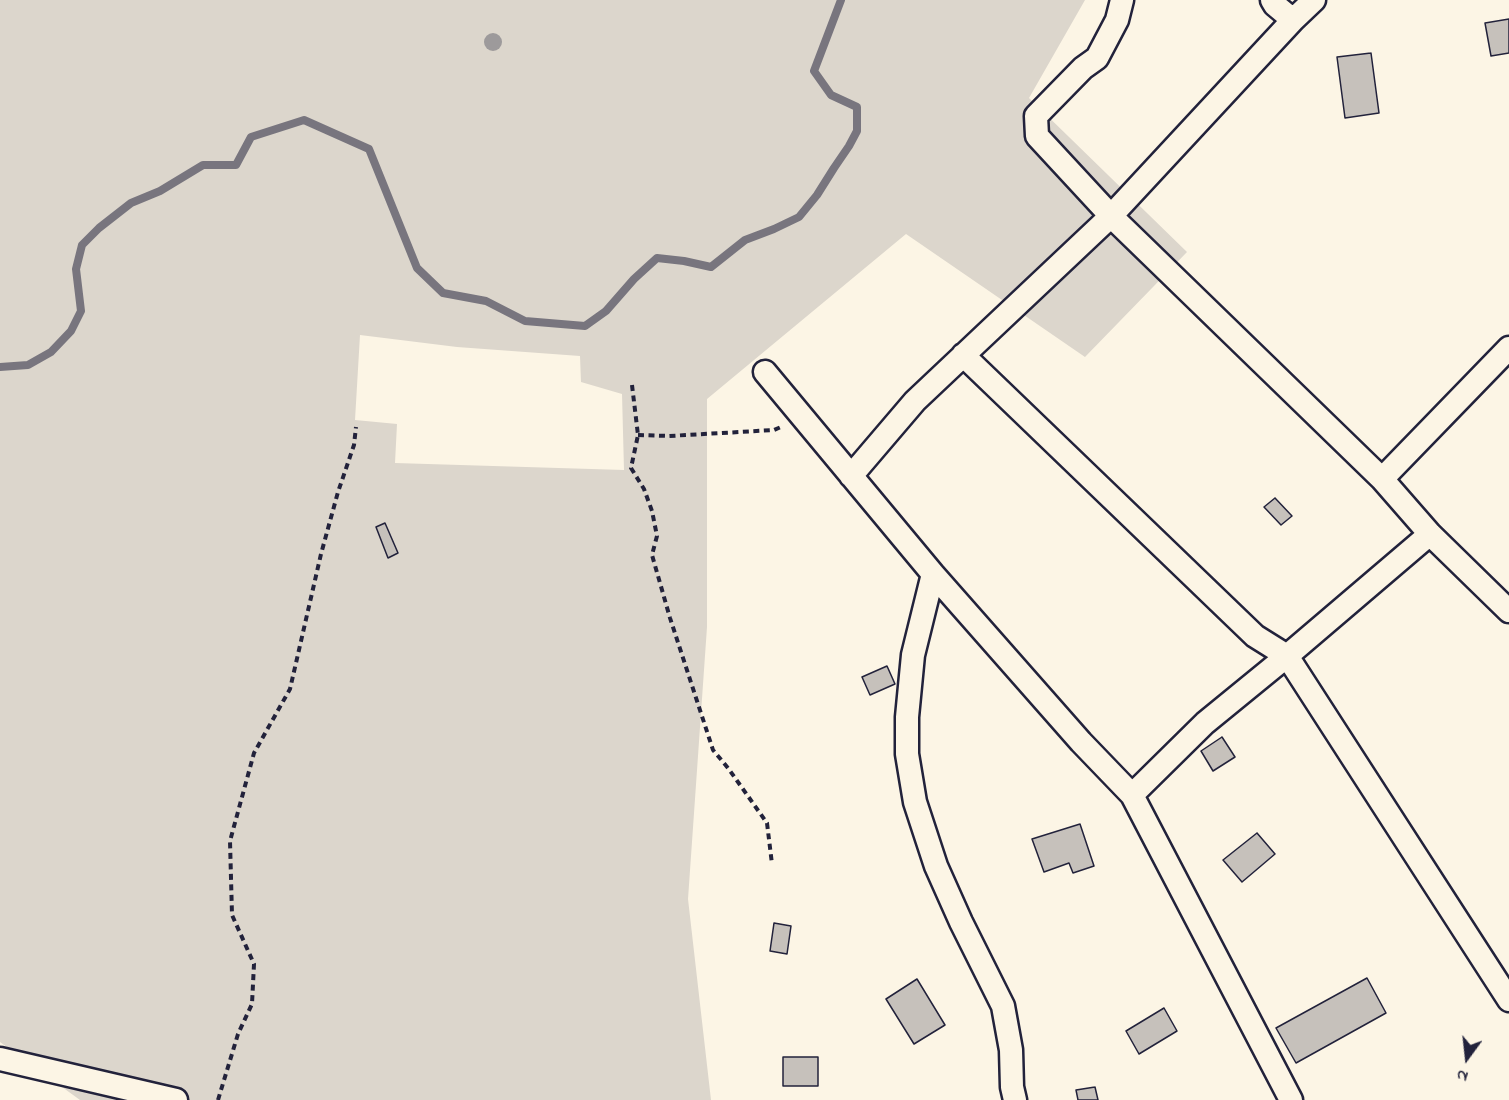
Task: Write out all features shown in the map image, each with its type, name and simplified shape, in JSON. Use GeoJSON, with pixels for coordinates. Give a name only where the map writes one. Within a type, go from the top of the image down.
{"type":"FeatureCollection","features":[{"type":"Feature","properties":{"kind":"street"},"geometry":{"type":"LineString","coordinates":[[1122,0],[1117,20],[1097,58],[1083,68],[1036,116],[1037,136],[1111,216],[1382,479],[1430,534],[1509,611]]}},
{"type":"Feature","properties":{"kind":"street"},"geometry":{"type":"LineString","coordinates":[[1272,0],[1293,20]]}},
{"type":"Feature","properties":{"kind":"street"},"geometry":{"type":"LineString","coordinates":[[851,476],[915,401],[1111,216],[1314,0]]}},
{"type":"Feature","properties":{"kind":"street"},"geometry":{"type":"LineString","coordinates":[[1382,479],[1509,348]]}},
{"type":"Feature","properties":{"kind":"street"},"geometry":{"type":"LineString","coordinates":[[963,355],[1256,636],[1287,656],[1509,999]]}},
{"type":"Feature","properties":{"kind":"street"},"geometry":{"type":"LineString","coordinates":[[765,372],[933,574],[1132,795],[1291,1100]]}},
{"type":"Feature","properties":{"kind":"street"},"geometry":{"type":"LineString","coordinates":[[1132,795],[1205,723],[1430,534]]}},
{"type":"Feature","properties":{"kind":"street"},"geometry":{"type":"LineString","coordinates":[[933,574],[913,655],[906,754],[915,802],[936,866],[1003,1006],[1011,1050],[1012,1087],[1015,1100]]}},
{"type":"Feature","properties":{"kind":"street"},"geometry":{"type":"LineString","coordinates":[[0,1059],[176,1100]]}},
{"type":"Feature","properties":{"kind":"path"},"geometry":{"type":"LineString","coordinates":[[632,385],[638,435],[631,468],[644,489],[652,511],[657,536],[652,555],[670,618],[713,750],[767,824],[772,864]]}},
{"type":"Feature","properties":{"kind":"path"},"geometry":{"type":"LineString","coordinates":[[638,435],[669,436],[774,430],[804,418]]}},
{"type":"Feature","properties":{"kind":"path"},"geometry":{"type":"LineString","coordinates":[[218,1100],[238,1034],[252,1004],[254,964],[232,915],[230,841],[254,753],[290,689],[321,554],[354,445],[356,427]]}},
{"type":"Feature","properties":{"kind":"shaded area"},"geometry":{"type":"Polygon","coordinates":[[[0,0],[1085,0],[1029,98],[1187,252],[1085,357],[906,234],[707,399],[707,627],[688,899],[711,1100],[80,1100],[0,1042],[0,0]],[[360,335],[355,420],[397,424],[395,463],[624,470],[622,394],[581,382],[580,356],[457,347],[360,335]]]}},
{"type":"Feature","properties":{"kind":"building"},"geometry":{"type":"Polygon","coordinates":[[[1509,19],[1509,53],[1491,56],[1485,23],[1509,19]]]}},
{"type":"Feature","properties":{"kind":"building"},"geometry":{"type":"Polygon","coordinates":[[[1371,53],[1379,113],[1345,118],[1337,57],[1371,53]]]}},
{"type":"Feature","properties":{"kind":"building"},"geometry":{"type":"Polygon","coordinates":[[[1275,498],[1292,516],[1281,525],[1264,507],[1275,498]]]}},
{"type":"Feature","properties":{"kind":"building"},"geometry":{"type":"Polygon","coordinates":[[[385,523],[398,553],[388,558],[376,527],[385,523]]]}},
{"type":"Feature","properties":{"kind":"building"},"geometry":{"type":"Polygon","coordinates":[[[887,666],[895,684],[870,695],[862,677],[887,666]]]}},
{"type":"Feature","properties":{"kind":"building"},"geometry":{"type":"Polygon","coordinates":[[[1222,737],[1235,757],[1213,771],[1201,751],[1222,737]]]}},
{"type":"Feature","properties":{"kind":"building"},"geometry":{"type":"Polygon","coordinates":[[[1080,824],[1094,866],[1073,873],[1069,863],[1044,872],[1032,839],[1080,824]]]}},
{"type":"Feature","properties":{"kind":"building"},"geometry":{"type":"Polygon","coordinates":[[[1257,833],[1275,854],[1242,882],[1223,860],[1257,833]]]}},
{"type":"Feature","properties":{"kind":"building"},"geometry":{"type":"Polygon","coordinates":[[[774,923],[791,926],[787,954],[770,951],[774,923]]]}},
{"type":"Feature","properties":{"kind":"building"},"geometry":{"type":"Polygon","coordinates":[[[1367,978],[1386,1013],[1296,1063],[1276,1028],[1367,978]]]}},
{"type":"Feature","properties":{"kind":"building"},"geometry":{"type":"Polygon","coordinates":[[[917,979],[945,1025],[914,1044],[886,999],[917,979]]]}},
{"type":"Feature","properties":{"kind":"building"},"geometry":{"type":"Polygon","coordinates":[[[1164,1008],[1177,1031],[1139,1054],[1126,1031],[1164,1008]]]}},
{"type":"Feature","properties":{"kind":"building"},"geometry":{"type":"Polygon","coordinates":[[[783,1057],[818,1057],[818,1086],[783,1086],[783,1057]]]}},
{"type":"Feature","properties":{"kind":"building"},"geometry":{"type":"Polygon","coordinates":[[[1095,1087],[1098,1100],[1078,1100],[1076,1090],[1095,1087]]]}},
{"type":"Feature","properties":{"kind":"waterway"},"geometry":{"type":"LineString","coordinates":[[0,367],[28,365],[51,352],[71,331],[81,311],[76,269],[82,245],[99,228],[131,203],[160,191],[203,165],[236,165],[251,137],[304,120],[369,149],[417,268],[443,293],[486,301],[525,321],[585,326],[606,311],[634,279],[657,258],[711,267],[745,240],[799,217],[817,195],[857,131],[857,107],[831,95],[814,71],[841,0]]}}]}
